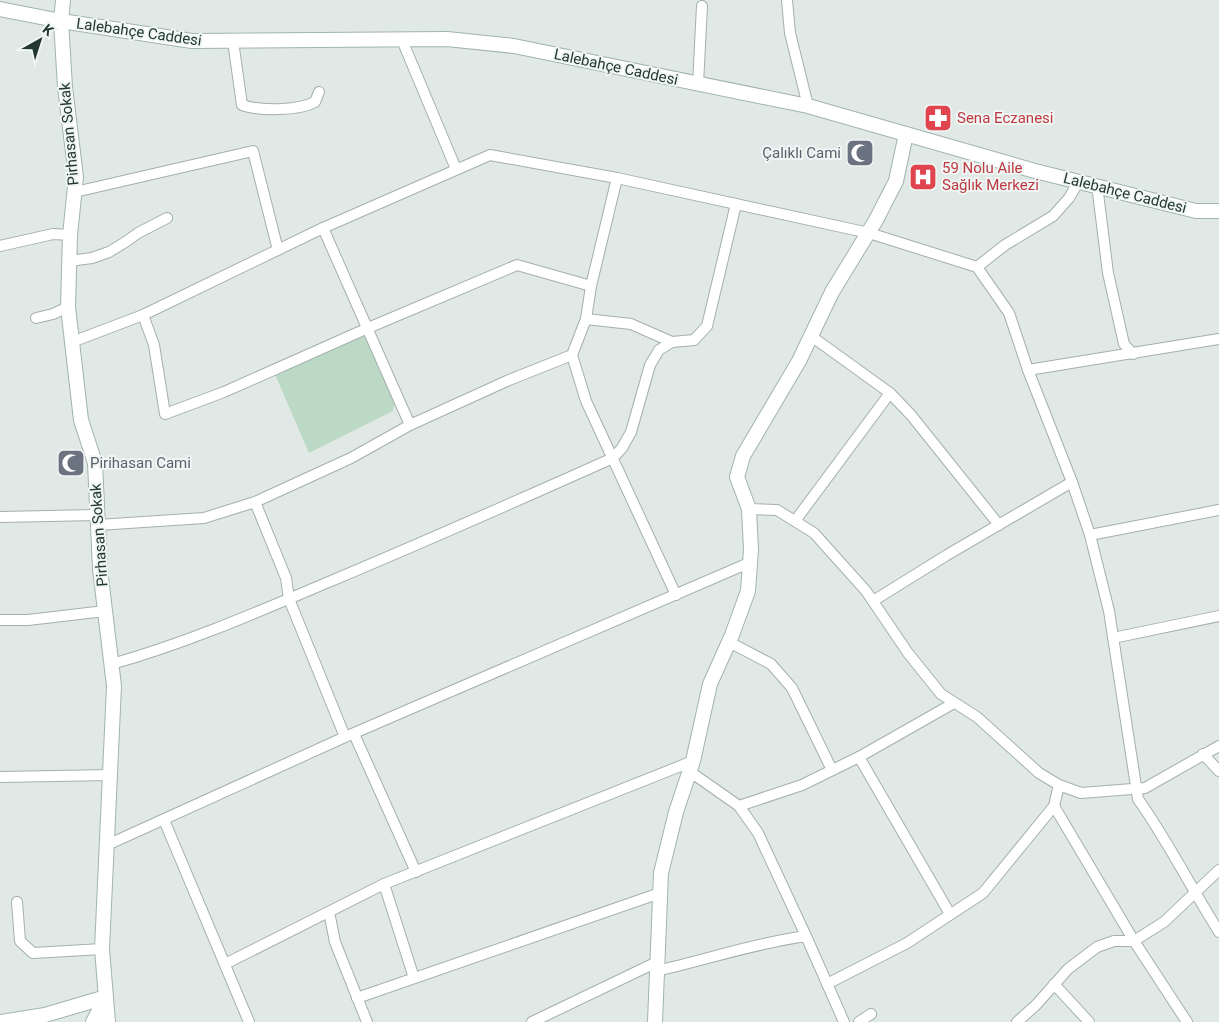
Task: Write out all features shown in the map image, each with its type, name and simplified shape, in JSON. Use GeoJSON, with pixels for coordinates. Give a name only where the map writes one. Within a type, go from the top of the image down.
{"type":"FeatureCollection","features":[{"type":"Feature","properties":{"kind":"street","name":"Pirhasan Sokak"},"geometry":{"type":"LineString","coordinates":[[62,0],[61,21],[65,87],[76,177],[70,235],[68,307],[80,420],[95,462],[100,569],[114,686],[102,949],[108,1022]]}},
{"type":"Feature","properties":{"kind":"street"},"geometry":{"type":"LineString","coordinates":[[787,0],[790,33],[808,106]]}},
{"type":"Feature","properties":{"kind":"street"},"geometry":{"type":"LineString","coordinates":[[698,84],[702,6]]}},
{"type":"Feature","properties":{"kind":"street","name":"Lalebahçe Caddesi"},"geometry":{"type":"LineString","coordinates":[[0,9],[61,21],[192,41],[447,40],[514,46],[808,106],[1035,171],[1196,210],[1219,211]]}},
{"type":"Feature","properties":{"kind":"street"},"geometry":{"type":"LineString","coordinates":[[402,40],[456,170]]}},
{"type":"Feature","properties":{"kind":"street"},"geometry":{"type":"LineString","coordinates":[[233,41],[242,105],[253,109],[307,107],[315,102],[319,92]]}},
{"type":"Feature","properties":{"kind":"street"},"geometry":{"type":"LineString","coordinates":[[655,1022],[661,873],[676,812],[691,766],[710,684],[729,642],[748,591],[751,562],[748,509],[737,477],[743,456],[799,362],[832,292],[869,233],[896,181],[906,134]]}},
{"type":"Feature","properties":{"kind":"street"},"geometry":{"type":"LineString","coordinates":[[75,192],[253,151],[278,250]]}},
{"type":"Feature","properties":{"kind":"street"},"geometry":{"type":"LineString","coordinates":[[72,342],[143,315],[323,228],[490,154],[617,178],[869,233],[976,268],[1009,313],[1028,370],[1072,482],[1090,535],[1109,611],[1138,799],[1155,823],[1219,932]]}},
{"type":"Feature","properties":{"kind":"street"},"geometry":{"type":"LineString","coordinates":[[617,178],[591,286],[586,320],[572,356],[586,401],[676,595]]}},
{"type":"Feature","properties":{"kind":"street"},"geometry":{"type":"LineString","coordinates":[[976,268],[1005,245],[1053,216],[1069,198],[1079,181]]}},
{"type":"Feature","properties":{"kind":"street"},"geometry":{"type":"LineString","coordinates":[[1097,185],[1108,273],[1124,344],[1132,354]]}},
{"type":"Feature","properties":{"kind":"street"},"geometry":{"type":"LineString","coordinates":[[112,664],[153,652],[289,599],[457,528],[613,458],[622,448],[631,432],[650,365],[659,350],[672,342],[694,340],[707,326],[736,204]]}},
{"type":"Feature","properties":{"kind":"street"},"geometry":{"type":"LineString","coordinates":[[69,261],[92,258],[109,252],[138,233],[167,218]]}},
{"type":"Feature","properties":{"kind":"street"},"geometry":{"type":"LineString","coordinates":[[323,228],[410,425]]}},
{"type":"Feature","properties":{"kind":"street"},"geometry":{"type":"LineString","coordinates":[[0,246],[53,234],[70,235]]}},
{"type":"Feature","properties":{"kind":"street"},"geometry":{"type":"LineString","coordinates":[[143,315],[154,344],[165,414],[224,392],[516,265],[591,286]]}},
{"type":"Feature","properties":{"kind":"street"},"geometry":{"type":"LineString","coordinates":[[36,318],[53,314],[68,307]]}},
{"type":"Feature","properties":{"kind":"street"},"geometry":{"type":"LineString","coordinates":[[586,320],[631,324],[672,342]]}},
{"type":"Feature","properties":{"kind":"street"},"geometry":{"type":"LineString","coordinates":[[811,336],[890,393],[911,415],[999,525]]}},
{"type":"Feature","properties":{"kind":"street"},"geometry":{"type":"LineString","coordinates":[[1028,370],[1219,339]]}},
{"type":"Feature","properties":{"kind":"street"},"geometry":{"type":"LineString","coordinates":[[0,517],[97,520],[204,518],[255,502],[351,458],[410,425],[508,380],[572,356]]}},
{"type":"Feature","properties":{"kind":"street"},"geometry":{"type":"LineString","coordinates":[[795,521],[890,393]]}},
{"type":"Feature","properties":{"kind":"street"},"geometry":{"type":"LineString","coordinates":[[873,601],[946,555],[1072,482]]}},
{"type":"Feature","properties":{"kind":"street"},"geometry":{"type":"LineString","coordinates":[[255,502],[286,578],[289,599],[350,736],[416,872]]}},
{"type":"Feature","properties":{"kind":"street"},"geometry":{"type":"LineString","coordinates":[[748,509],[777,510],[814,533],[866,591],[908,653],[941,694],[977,718],[1039,773],[1059,785],[1081,793],[1145,788],[1219,746]]}},
{"type":"Feature","properties":{"kind":"street"},"geometry":{"type":"LineString","coordinates":[[1090,535],[1219,510]]}},
{"type":"Feature","properties":{"kind":"street"},"geometry":{"type":"LineString","coordinates":[[107,845],[350,736],[751,562]]}},
{"type":"Feature","properties":{"kind":"street"},"geometry":{"type":"LineString","coordinates":[[0,620],[28,620],[105,611]]}},
{"type":"Feature","properties":{"kind":"street"},"geometry":{"type":"LineString","coordinates":[[1113,638],[1219,616]]}},
{"type":"Feature","properties":{"kind":"street"},"geometry":{"type":"LineString","coordinates":[[729,642],[771,664],[792,688],[832,770]]}},
{"type":"Feature","properties":{"kind":"street"},"geometry":{"type":"LineString","coordinates":[[739,806],[802,785],[859,757],[954,703]]}},
{"type":"Feature","properties":{"kind":"street"},"geometry":{"type":"LineString","coordinates":[[1203,754],[1219,771]]}},
{"type":"Feature","properties":{"kind":"street"},"geometry":{"type":"LineString","coordinates":[[859,757],[950,914]]}},
{"type":"Feature","properties":{"kind":"street"},"geometry":{"type":"LineString","coordinates":[[691,766],[739,806],[758,833],[844,1022]]}},
{"type":"Feature","properties":{"kind":"street"},"geometry":{"type":"LineString","coordinates":[[225,964],[384,884],[691,766]]}},
{"type":"Feature","properties":{"kind":"street"},"geometry":{"type":"LineString","coordinates":[[0,777],[111,775]]}},
{"type":"Feature","properties":{"kind":"street"},"geometry":{"type":"LineString","coordinates":[[828,984],[907,943],[983,893],[1054,806],[1059,785]]}},
{"type":"Feature","properties":{"kind":"street"},"geometry":{"type":"LineString","coordinates":[[1054,806],[1134,940],[1187,1022]]}},
{"type":"Feature","properties":{"kind":"street"},"geometry":{"type":"LineString","coordinates":[[164,820],[249,1022]]}},
{"type":"Feature","properties":{"kind":"street"},"geometry":{"type":"LineString","coordinates":[[1017,1022],[1036,1005],[1068,969],[1097,947],[1114,941],[1134,940],[1164,922],[1219,870]]}},
{"type":"Feature","properties":{"kind":"street"},"geometry":{"type":"LineString","coordinates":[[384,884],[414,978]]}},
{"type":"Feature","properties":{"kind":"street"},"geometry":{"type":"LineString","coordinates":[[357,998],[660,893]]}},
{"type":"Feature","properties":{"kind":"street"},"geometry":{"type":"LineString","coordinates":[[17,902],[20,941],[33,953],[102,949]]}},
{"type":"Feature","properties":{"kind":"street"},"geometry":{"type":"LineString","coordinates":[[329,912],[335,942],[368,1022]]}},
{"type":"Feature","properties":{"kind":"street"},"geometry":{"type":"LineString","coordinates":[[532,1022],[657,966],[694,963],[783,939],[806,936]]}},
{"type":"Feature","properties":{"kind":"street"},"geometry":{"type":"LineString","coordinates":[[1054,984],[1089,1022]]}},
{"type":"Feature","properties":{"kind":"street"},"geometry":{"type":"LineString","coordinates":[[0,1022],[45,1015],[106,996]]}},
{"type":"Feature","properties":{"kind":"street"},"geometry":{"type":"LineString","coordinates":[[93,1022],[106,996]]}},
{"type":"Feature","properties":{"kind":"street"},"geometry":{"type":"LineString","coordinates":[[859,1022],[871,1014]]}},
{"type":"Feature","properties":{"kind":"green space"},"geometry":{"type":"Polygon","coordinates":[[[357,334],[365,337],[395,402],[393,411],[309,453],[274,372],[357,334]]]}},
{"type":"Feature","properties":{"kind":"place","name":"Sena Eczanesi"},"geometry":{"type":"Point","coordinates":[938,118]}},
{"type":"Feature","properties":{"kind":"place","name":"Çalıklı Cami"},"geometry":{"type":"Point","coordinates":[860,153]}},
{"type":"Feature","properties":{"kind":"place","name":"59 Nolu Aile Sağlık Merkezi"},"geometry":{"type":"Point","coordinates":[923,177]}},
{"type":"Feature","properties":{"kind":"place","name":"Pirihasan Cami"},"geometry":{"type":"Point","coordinates":[71,463]}}]}
